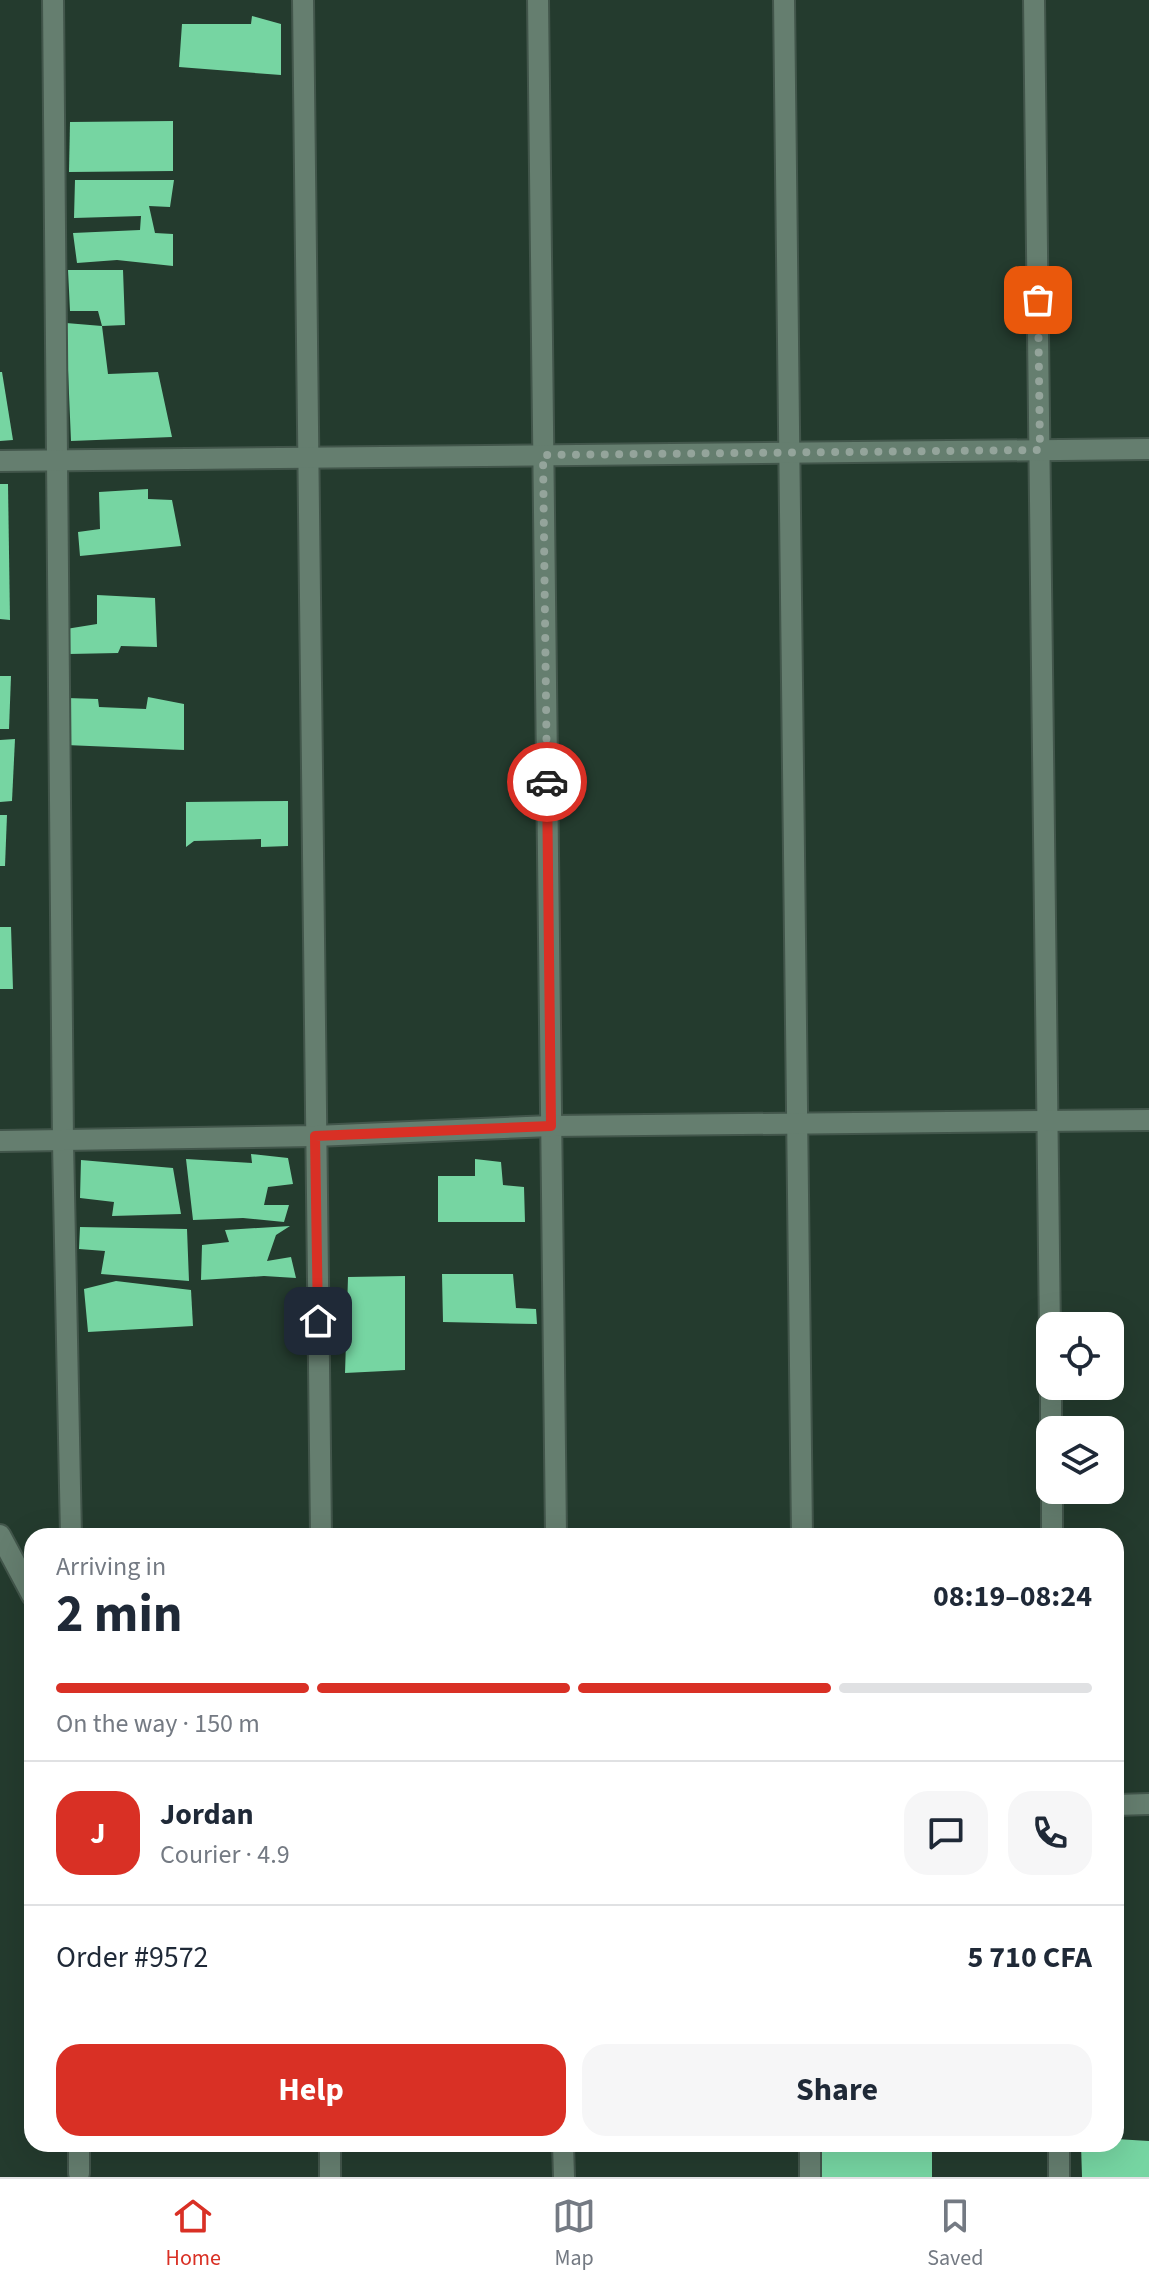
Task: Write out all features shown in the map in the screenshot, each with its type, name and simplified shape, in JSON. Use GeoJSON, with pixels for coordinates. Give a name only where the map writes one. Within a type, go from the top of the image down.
{"type":"FeatureCollection","features":[{"type":"Feature","properties":{"kind":"street"},"geometry":{"type":"LineString","coordinates":[[53,0],[63,1143],[71,1528]]}},
{"type":"Feature","properties":{"kind":"street"},"geometry":{"type":"LineString","coordinates":[[303,0],[321,1528]]}},
{"type":"Feature","properties":{"kind":"street"},"geometry":{"type":"LineString","coordinates":[[538,0],[556,1528]]}},
{"type":"Feature","properties":{"kind":"street"},"geometry":{"type":"LineString","coordinates":[[784,0],[802,1528]]}},
{"type":"Feature","properties":{"kind":"street"},"geometry":{"type":"LineString","coordinates":[[1034,0],[1050,1312]]}},
{"type":"Feature","properties":{"kind":"street"},"geometry":{"type":"LineString","coordinates":[[0,461],[1149,449]]}},
{"type":"Feature","properties":{"kind":"street"},"geometry":{"type":"LineString","coordinates":[[0,1141],[63,1143],[551,1126],[1149,1120]]}},
{"type":"Feature","properties":{"kind":"street"},"geometry":{"type":"LineString","coordinates":[[1052,1504],[1052,1528]]}},
{"type":"Feature","properties":{"kind":"street"},"geometry":{"type":"LineString","coordinates":[[0,1535],[24,1580]]}},
{"type":"Feature","properties":{"kind":"street"},"geometry":{"type":"LineString","coordinates":[[1124,1805],[1149,1804]]}},
{"type":"Feature","properties":{"kind":"street"},"geometry":{"type":"LineString","coordinates":[[79,2152],[79,2173]]}},
{"type":"Feature","properties":{"kind":"street"},"geometry":{"type":"LineString","coordinates":[[330,2152],[330,2177]]}},
{"type":"Feature","properties":{"kind":"street"},"geometry":{"type":"LineString","coordinates":[[563,2152],[564,2177]]}},
{"type":"Feature","properties":{"kind":"street"},"geometry":{"type":"LineString","coordinates":[[810,2152],[810,2177]]}},
{"type":"Feature","properties":{"kind":"street"},"geometry":{"type":"LineString","coordinates":[[1059,2152],[1059,2177]]}},
{"type":"Feature","properties":{"kind":"building"},"geometry":{"type":"Polygon","coordinates":[[[252,16],[281,24],[281,75],[179,67],[182,24],[251,24],[252,16]]]}},
{"type":"Feature","properties":{"kind":"building"},"geometry":{"type":"Polygon","coordinates":[[[173,121],[173,171],[69,172],[70,122],[173,121]]]}},
{"type":"Feature","properties":{"kind":"building"},"geometry":{"type":"Polygon","coordinates":[[[75,180],[174,180],[170,207],[149,206],[155,233],[173,234],[173,266],[117,260],[77,263],[73,233],[140,230],[141,216],[74,218],[75,180]]]}},
{"type":"Feature","properties":{"kind":"building"},"geometry":{"type":"Polygon","coordinates":[[[68,270],[123,270],[125,325],[102,326],[98,311],[70,311],[68,270]]]}},
{"type":"Feature","properties":{"kind":"building"},"geometry":{"type":"Polygon","coordinates":[[[66,323],[102,326],[108,374],[158,372],[172,437],[71,441],[66,323]]]}},
{"type":"Feature","properties":{"kind":"building"},"geometry":{"type":"Polygon","coordinates":[[[2,372],[13,440],[0,441],[2,372]]]}},
{"type":"Feature","properties":{"kind":"building"},"geometry":{"type":"Polygon","coordinates":[[[0,484],[8,484],[10,620],[0,619],[0,484]]]}},
{"type":"Feature","properties":{"kind":"building"},"geometry":{"type":"Polygon","coordinates":[[[148,489],[148,499],[172,500],[181,546],[80,556],[78,532],[100,529],[99,492],[148,489]]]}},
{"type":"Feature","properties":{"kind":"building"},"geometry":{"type":"Polygon","coordinates":[[[97,595],[155,598],[157,647],[121,646],[118,653],[69,654],[66,629],[97,624],[97,595]]]}},
{"type":"Feature","properties":{"kind":"building"},"geometry":{"type":"Polygon","coordinates":[[[0,676],[11,676],[9,729],[0,729],[0,676]]]}},
{"type":"Feature","properties":{"kind":"building"},"geometry":{"type":"Polygon","coordinates":[[[148,697],[184,704],[184,750],[66,745],[67,698],[98,699],[99,707],[146,709],[148,697]]]}},
{"type":"Feature","properties":{"kind":"building"},"geometry":{"type":"Polygon","coordinates":[[[15,739],[12,801],[0,802],[0,740],[15,739]]]}},
{"type":"Feature","properties":{"kind":"building"},"geometry":{"type":"Polygon","coordinates":[[[288,801],[288,846],[261,847],[261,839],[194,841],[186,847],[186,802],[288,801]]]}},
{"type":"Feature","properties":{"kind":"building"},"geometry":{"type":"Polygon","coordinates":[[[0,815],[7,815],[5,866],[0,866],[0,815]]]}},
{"type":"Feature","properties":{"kind":"building"},"geometry":{"type":"Polygon","coordinates":[[[0,927],[11,927],[13,989],[0,989],[0,927]]]}},
{"type":"Feature","properties":{"kind":"building"},"geometry":{"type":"Polygon","coordinates":[[[251,1154],[288,1158],[293,1184],[268,1187],[264,1205],[289,1205],[284,1222],[243,1218],[193,1220],[186,1159],[252,1163],[251,1154]]]}},
{"type":"Feature","properties":{"kind":"building"},"geometry":{"type":"Polygon","coordinates":[[[475,1159],[501,1162],[503,1185],[524,1187],[525,1222],[438,1222],[438,1176],[475,1176],[475,1159]]]}},
{"type":"Feature","properties":{"kind":"building"},"geometry":{"type":"Polygon","coordinates":[[[81,1160],[173,1168],[181,1214],[112,1216],[114,1202],[80,1198],[81,1160]]]}},
{"type":"Feature","properties":{"kind":"building"},"geometry":{"type":"Polygon","coordinates":[[[290,1226],[276,1235],[267,1261],[291,1257],[296,1278],[264,1276],[201,1280],[202,1245],[229,1242],[225,1230],[290,1226]]]}},
{"type":"Feature","properties":{"kind":"building"},"geometry":{"type":"Polygon","coordinates":[[[80,1227],[187,1229],[189,1281],[101,1274],[105,1251],[79,1249],[80,1227]]]}},
{"type":"Feature","properties":{"kind":"building"},"geometry":{"type":"Polygon","coordinates":[[[442,1274],[513,1274],[516,1308],[536,1309],[537,1324],[443,1322],[442,1274]]]}},
{"type":"Feature","properties":{"kind":"building"},"geometry":{"type":"Polygon","coordinates":[[[405,1276],[405,1370],[345,1373],[348,1277],[405,1276]]]}},
{"type":"Feature","properties":{"kind":"building"},"geometry":{"type":"Polygon","coordinates":[[[116,1281],[191,1290],[193,1326],[88,1332],[84,1289],[116,1281]]]}},
{"type":"Feature","properties":{"kind":"building"},"geometry":{"type":"Polygon","coordinates":[[[1124,2139],[1149,2141],[1149,2177],[1082,2177],[1081,2152],[1124,2152],[1124,2139]]]}},
{"type":"Feature","properties":{"kind":"building"},"geometry":{"type":"Polygon","coordinates":[[[821,2152],[932,2152],[932,2177],[822,2177],[821,2152]]]}},
{"type":"Feature","properties":{"kind":"way so far"},"geometry":{"type":"LineString","coordinates":[[547,782],[543,455],[1040,450],[1038,300]]}},
{"type":"Feature","properties":{"kind":"route"},"geometry":{"type":"LineString","coordinates":[[318,1321],[315,1136],[551,1126],[547,782]]}}]}
